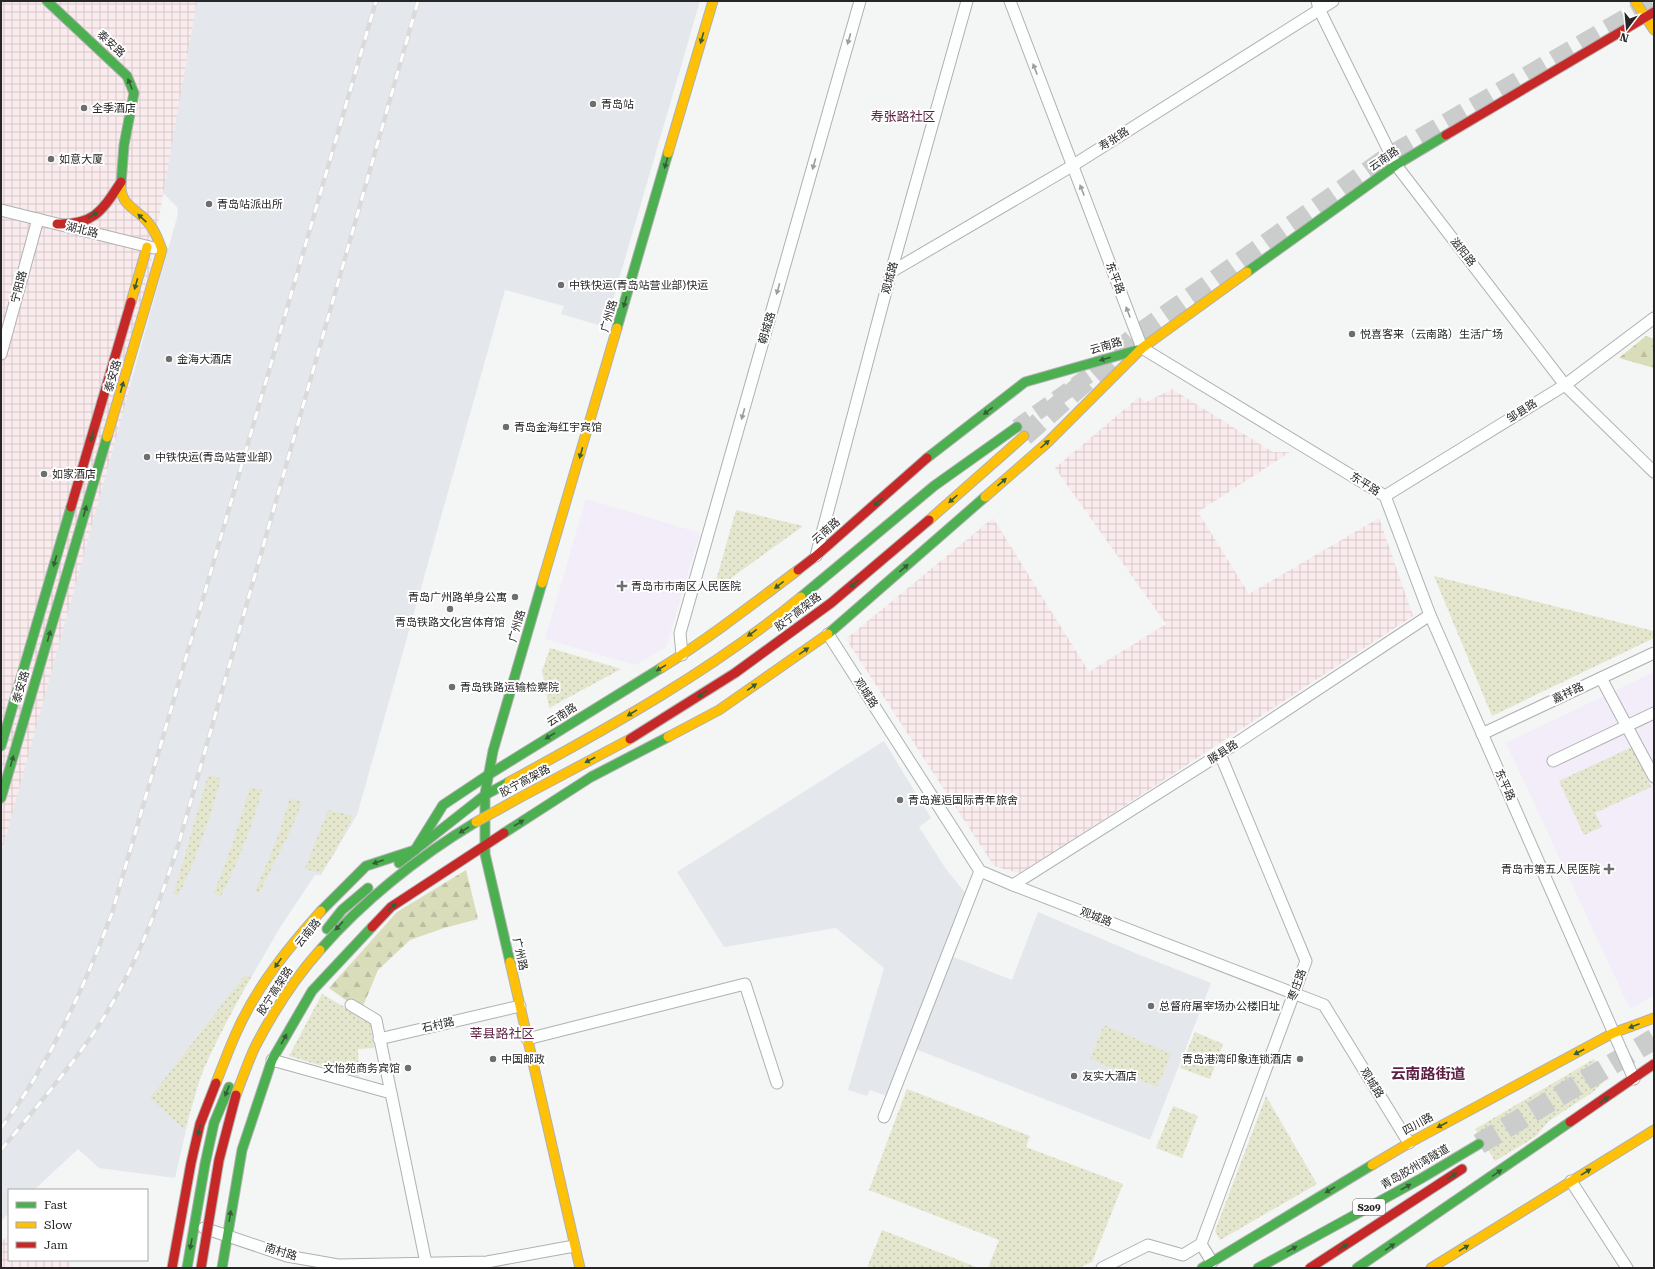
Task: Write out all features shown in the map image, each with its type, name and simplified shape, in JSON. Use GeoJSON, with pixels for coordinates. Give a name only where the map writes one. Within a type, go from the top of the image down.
{"type":"FeatureCollection","features":[{"type":"Feature","properties":{"kind":"main road","name":"泰安路"},"geometry":{"type":"LineString","coordinates":[[1,798],[162,250],[155,232],[145,219],[127,205],[121,191],[124,145],[134,93],[131,83],[127,76],[47,1]]}},
{"type":"Feature","properties":{"kind":"main road","name":"广州路"},"geometry":{"type":"LineString","coordinates":[[580,1268],[485,854],[485,795],[493,751],[713,1]]}},
{"type":"Feature","properties":{"kind":"main road"},"geometry":{"type":"LineString","coordinates":[[1635,1],[1654,30]]}},
{"type":"Feature","properties":{"kind":"main road","name":"云南路"},"geometry":{"type":"LineString","coordinates":[[222,1268],[242,1150],[272,1060],[312,991],[390,907],[591,777],[719,710],[828,634],[1047,443],[1142,348],[1396,165],[1654,12]]}},
{"type":"Feature","properties":{"kind":"main road"},"geometry":{"type":"LineString","coordinates":[[57,224],[78,224],[97,214],[121,182]]}},
{"type":"Feature","properties":{"kind":"main road","name":"泰安路"},"geometry":{"type":"LineString","coordinates":[[1,746],[147,247]]}},
{"type":"Feature","properties":{"kind":"main road","name":"云南路"},"geometry":{"type":"LineString","coordinates":[[392,868],[415,850],[443,805],[488,775],[682,655],[754,604],[816,556],[931,454],[1025,382],[1142,348]]}},
{"type":"Feature","properties":{"kind":"main road"},"geometry":{"type":"LineString","coordinates":[[172,1268],[190,1163],[200,1124],[238,1028],[264,982],[292,942],[366,866],[415,850],[485,795],[597,734],[707,666],[784,611],[934,486],[1017,427]]}},
{"type":"Feature","properties":{"kind":"main road","name":"胶宁高架路"},"geometry":{"type":"LineString","coordinates":[[201,1268],[217,1164],[236,1096],[246,1068],[272,1018],[299,976],[344,921],[380,888],[423,856],[505,805],[628,740],[735,673],[832,603],[908,539],[1024,436]]}},
{"type":"Feature","properties":{"kind":"main road","name":"云南路"},"geometry":{"type":"LineString","coordinates":[[187,1268],[205,1164],[214,1124],[239,1063],[262,1016],[290,975],[342,910],[375,882]]}},
{"type":"Feature","properties":{"kind":"main road","name":"四川路"},"geometry":{"type":"LineString","coordinates":[[1207,1265],[1409,1143],[1614,1033],[1654,1018]]}},
{"type":"Feature","properties":{"kind":"main road"},"geometry":{"type":"LineString","coordinates":[[1357,1268],[1376,1257],[1654,1064]]}},
{"type":"Feature","properties":{"kind":"main road"},"geometry":{"type":"LineString","coordinates":[[1431,1268],[1654,1130]]}},
{"type":"Feature","properties":{"kind":"main road","name":"青岛胶州湾隧道"},"geometry":{"type":"LineString","coordinates":[[1258,1268],[1415,1182],[1479,1144]]}},
{"type":"Feature","properties":{"kind":"main road"},"geometry":{"type":"LineString","coordinates":[[1310,1268],[1473,1162]]}},
{"type":"Feature","properties":{"kind":"street","name":"朝城路"},"geometry":{"type":"LineString","coordinates":[[682,655],[680,633],[860,1]]}},
{"type":"Feature","properties":{"kind":"street","name":"观城路"},"geometry":{"type":"LineString","coordinates":[[816,556],[891,272],[967,1]]}},
{"type":"Feature","properties":{"kind":"street","name":"东平路"},"geometry":{"type":"LineString","coordinates":[[1010,1],[1142,348],[1385,496],[1430,614],[1634,1079]]}},
{"type":"Feature","properties":{"kind":"street","name":"寿张路"},"geometry":{"type":"LineString","coordinates":[[891,272],[1072,166],[1318,5],[1333,1]]}},
{"type":"Feature","properties":{"kind":"street","name":"滋阳路"},"geometry":{"type":"LineString","coordinates":[[1318,5],[1396,165],[1565,385],[1654,472]]}},
{"type":"Feature","properties":{"kind":"street","name":"湖北路"},"geometry":{"type":"LineString","coordinates":[[1,210],[162,250]]}},
{"type":"Feature","properties":{"kind":"street","name":"宁阳路"},"geometry":{"type":"LineString","coordinates":[[1,354],[38,219]]}},
{"type":"Feature","properties":{"kind":"street","name":"邹县路"},"geometry":{"type":"LineString","coordinates":[[1385,496],[1565,385],[1654,318]]}},
{"type":"Feature","properties":{"kind":"street","name":"滕县路"},"geometry":{"type":"LineString","coordinates":[[1013,886],[1220,754],[1430,614]]}},
{"type":"Feature","properties":{"kind":"street","name":"观城路"},"geometry":{"type":"LineString","coordinates":[[828,634],[980,871],[1013,886],[1324,1005],[1409,1143]]}},
{"type":"Feature","properties":{"kind":"street","name":"嘉祥路"},"geometry":{"type":"LineString","coordinates":[[1482,734],[1654,653]]}},
{"type":"Feature","properties":{"kind":"street"},"geometry":{"type":"LineString","coordinates":[[1601,678],[1654,777]]}},
{"type":"Feature","properties":{"kind":"street"},"geometry":{"type":"LineString","coordinates":[[1553,761],[1654,713]]}},
{"type":"Feature","properties":{"kind":"street","name":"枣庄路"},"geometry":{"type":"LineString","coordinates":[[1201,1244],[1306,961],[1220,754]]}},
{"type":"Feature","properties":{"kind":"street"},"geometry":{"type":"LineString","coordinates":[[884,1117],[980,871]]}},
{"type":"Feature","properties":{"kind":"street"},"geometry":{"type":"LineString","coordinates":[[527,1039],[745,984],[777,1083]]}},
{"type":"Feature","properties":{"kind":"street"},"geometry":{"type":"LineString","coordinates":[[351,1005],[376,1020],[426,1263]]}},
{"type":"Feature","properties":{"kind":"street","name":"石村路"},"geometry":{"type":"LineString","coordinates":[[380,1039],[520,1006]]}},
{"type":"Feature","properties":{"kind":"street"},"geometry":{"type":"LineString","coordinates":[[272,1060],[391,1093]]}},
{"type":"Feature","properties":{"kind":"street"},"geometry":{"type":"LineString","coordinates":[[1571,1181],[1627,1268]]}},
{"type":"Feature","properties":{"kind":"street","name":"南村路"},"geometry":{"type":"LineString","coordinates":[[194,1225],[287,1256],[338,1265],[394,1266],[426,1263],[487,1262],[574,1246]]}},
{"type":"Feature","properties":{"kind":"street"},"geometry":{"type":"LineString","coordinates":[[1102,1268],[1148,1245],[1183,1256],[1201,1244],[1207,1265]]}},
{"type":"Feature","properties":{"kind":"shaded area"},"geometry":{"type":"Polygon","coordinates":[[[1,1],[197,1],[128,395],[1,854],[1,1]]]}},
{"type":"Feature","properties":{"kind":"shaded area","name":"青岛站"},"geometry":{"type":"Polygon","coordinates":[[[192,1],[700,1],[605,327],[561,314],[564,306],[505,290],[357,815],[321,875],[315,875],[281,926],[227,1019],[202,1072],[189,1117],[175,1178],[99,1168],[78,1149],[35,1189],[8,1189],[8,1214],[1,1221],[1,846],[178,214],[177,207],[160,190],[192,1]]]}},
{"type":"Feature","properties":{"kind":"shaded area"},"geometry":{"type":"Polygon","coordinates":[[[1172,389],[1273,452],[1290,452],[1198,512],[1249,594],[1379,518],[1413,616],[1021,874],[994,866],[846,639],[993,518],[1089,672],[1166,624],[1055,468],[1139,397],[1146,402],[1172,389]]]}},
{"type":"Feature","properties":{"kind":"shaded area","name":"青岛市市南区人民医院"},"geometry":{"type":"Polygon","coordinates":[[[586,499],[700,533],[666,647],[636,665],[545,639],[586,499]]]}},
{"type":"Feature","properties":{"kind":"shaded area","name":"青岛市第五人民医院"},"geometry":{"type":"Polygon","coordinates":[[[1654,672],[1654,995],[1630,1009],[1506,743],[1654,672]]]}},
{"type":"Feature","properties":{"kind":"shaded area"},"geometry":{"type":"Polygon","coordinates":[[[884,741],[931,818],[919,827],[946,869],[967,895],[889,1097],[870,1090],[867,1096],[848,1090],[884,968],[836,928],[724,947],[677,872],[884,741]]]}},
{"type":"Feature","properties":{"kind":"shaded area"},"geometry":{"type":"Polygon","coordinates":[[[1038,912],[1211,983],[1150,1140],[910,1047],[951,956],[1012,980],[1038,912]]]}},
{"type":"Feature","properties":{"kind":"shaded area"},"geometry":{"type":"Polygon","coordinates":[[[8,1236],[8,1261],[71,1261],[70,1268],[1,1268],[1,1242],[8,1236]]]}},
{"type":"Feature","properties":{"kind":"green space"},"geometry":{"type":"Polygon","coordinates":[[[1646,336],[1654,339],[1654,368],[1619,358],[1646,336]]]}},
{"type":"Feature","properties":{"kind":"green space"},"geometry":{"type":"Polygon","coordinates":[[[736,510],[803,526],[713,591],[736,510]]]}},
{"type":"Feature","properties":{"kind":"green space"},"geometry":{"type":"Polygon","coordinates":[[[1434,576],[1654,631],[1654,638],[1492,716],[1434,576]]]}},
{"type":"Feature","properties":{"kind":"green space"},"geometry":{"type":"Polygon","coordinates":[[[550,648],[621,669],[549,708],[542,671],[550,648]]]}},
{"type":"Feature","properties":{"kind":"green space"},"geometry":{"type":"Polygon","coordinates":[[[1632,747],[1651,787],[1595,813],[1602,827],[1584,835],[1559,781],[1632,747]]]}},
{"type":"Feature","properties":{"kind":"green space"},"geometry":{"type":"Polygon","coordinates":[[[208,775],[221,779],[208,823],[197,852],[186,880],[179,894],[176,895],[174,893],[208,775]]]}},
{"type":"Feature","properties":{"kind":"green space"},"geometry":{"type":"Polygon","coordinates":[[[250,787],[262,790],[239,857],[221,896],[219,896],[214,893],[233,842],[250,787]]]}},
{"type":"Feature","properties":{"kind":"green space"},"geometry":{"type":"Polygon","coordinates":[[[290,798],[302,802],[290,832],[259,893],[255,892],[279,834],[290,798]]]}},
{"type":"Feature","properties":{"kind":"green space"},"geometry":{"type":"Polygon","coordinates":[[[328,810],[353,816],[335,852],[321,873],[305,869],[328,810]]]}},
{"type":"Feature","properties":{"kind":"green space"},"geometry":{"type":"Polygon","coordinates":[[[466,870],[478,919],[444,928],[410,940],[378,970],[361,1011],[329,988],[397,912],[466,870]]]}},
{"type":"Feature","properties":{"kind":"green space"},"geometry":{"type":"Polygon","coordinates":[[[245,975],[251,977],[208,1059],[200,1078],[184,1129],[150,1098],[245,975]]]}},
{"type":"Feature","properties":{"kind":"green space"},"geometry":{"type":"Polygon","coordinates":[[[322,994],[370,1022],[374,1048],[358,1049],[359,1077],[289,1056],[322,994]]]}},
{"type":"Feature","properties":{"kind":"green space"},"geometry":{"type":"Polygon","coordinates":[[[1104,1025],[1171,1054],[1157,1087],[1090,1059],[1104,1025]]]}},
{"type":"Feature","properties":{"kind":"green space"},"geometry":{"type":"Polygon","coordinates":[[[1195,1032],[1223,1044],[1210,1079],[1180,1068],[1195,1032]]]}},
{"type":"Feature","properties":{"kind":"green space"},"geometry":{"type":"Polygon","coordinates":[[[1594,1059],[1607,1078],[1593,1092],[1549,1121],[1535,1137],[1495,1161],[1475,1129],[1594,1059]]]}},
{"type":"Feature","properties":{"kind":"green space"},"geometry":{"type":"Polygon","coordinates":[[[907,1089],[1030,1136],[1026,1147],[1123,1184],[1092,1262],[1078,1268],[988,1268],[999,1240],[869,1190],[907,1089]]]}},
{"type":"Feature","properties":{"kind":"green space"},"geometry":{"type":"Polygon","coordinates":[[[1266,1096],[1317,1184],[1220,1240],[1215,1231],[1266,1096]]]}},
{"type":"Feature","properties":{"kind":"green space"},"geometry":{"type":"Polygon","coordinates":[[[1173,1106],[1198,1116],[1182,1158],[1156,1148],[1173,1106]]]}},
{"type":"Feature","properties":{"kind":"green space"},"geometry":{"type":"Polygon","coordinates":[[[882,1230],[979,1268],[867,1268],[882,1230]]]}},
{"type":"Feature","properties":{"kind":"tunnel"},"geometry":{"type":"LineString","coordinates":[[1024,436],[1134,338],[1386,159],[1654,3]]}},
{"type":"Feature","properties":{"kind":"tunnel"},"geometry":{"type":"LineString","coordinates":[[1017,427],[1099,368]]}},
{"type":"Feature","properties":{"kind":"tunnel"},"geometry":{"type":"LineString","coordinates":[[1479,1144],[1654,1039]]}},
{"type":"Feature","properties":{"kind":"railway"},"geometry":{"type":"LineString","coordinates":[[1,1128],[35,1078],[64,1024],[90,969],[112,913],[376,1]]}},
{"type":"Feature","properties":{"kind":"railway"},"geometry":{"type":"LineString","coordinates":[[1,1150],[73,1062],[109,1009],[143,942],[162,894],[178,846],[418,1]]}},
{"type":"Feature","properties":{"kind":"traffic: fast"},"geometry":{"type":"LineString","coordinates":[[47,1],[127,76],[134,93],[124,145],[121,184]]}},
{"type":"Feature","properties":{"kind":"traffic: fast"},"geometry":{"type":"LineString","coordinates":[[1247,272],[1396,165],[1446,135]]}},
{"type":"Feature","properties":{"kind":"traffic: fast"},"geometry":{"type":"LineString","coordinates":[[617,328],[668,153]]}},
{"type":"Feature","properties":{"kind":"traffic: fast"},"geometry":{"type":"LineString","coordinates":[[927,458],[1025,382],[1141,349]]}},
{"type":"Feature","properties":{"kind":"traffic: fast"},"geometry":{"type":"LineString","coordinates":[[801,597],[934,486],[1017,427]]}},
{"type":"Feature","properties":{"kind":"traffic: fast"},"geometry":{"type":"LineString","coordinates":[[1,798],[107,437]]}},
{"type":"Feature","properties":{"kind":"traffic: fast"},"geometry":{"type":"LineString","coordinates":[[828,634],[985,497]]}},
{"type":"Feature","properties":{"kind":"traffic: fast"},"geometry":{"type":"LineString","coordinates":[[1,746],[71,507]]}},
{"type":"Feature","properties":{"kind":"traffic: fast"},"geometry":{"type":"LineString","coordinates":[[510,962],[485,854],[485,794],[493,751],[542,583]]}},
{"type":"Feature","properties":{"kind":"traffic: fast"},"geometry":{"type":"LineString","coordinates":[[399,863],[415,850],[443,805],[488,775],[661,668]]}},
{"type":"Feature","properties":{"kind":"traffic: fast"},"geometry":{"type":"LineString","coordinates":[[504,833],[591,777],[668,737]]}},
{"type":"Feature","properties":{"kind":"traffic: fast"},"geometry":{"type":"LineString","coordinates":[[321,911],[366,866],[415,850],[485,795],[509,782]]}},
{"type":"Feature","properties":{"kind":"traffic: fast"},"geometry":{"type":"LineString","coordinates":[[320,950],[355,913],[393,880],[454,835],[476,822]]}},
{"type":"Feature","properties":{"kind":"traffic: fast"},"geometry":{"type":"LineString","coordinates":[[327,929],[342,910],[368,888]]}},
{"type":"Feature","properties":{"kind":"traffic: fast"},"geometry":{"type":"LineString","coordinates":[[222,1268],[242,1150],[272,1060],[312,991],[372,927]]}},
{"type":"Feature","properties":{"kind":"traffic: fast"},"geometry":{"type":"LineString","coordinates":[[187,1268],[205,1164],[214,1123],[229,1087]]}},
{"type":"Feature","properties":{"kind":"traffic: fast"},"geometry":{"type":"LineString","coordinates":[[1357,1268],[1570,1122]]}},
{"type":"Feature","properties":{"kind":"traffic: fast"},"geometry":{"type":"LineString","coordinates":[[1258,1268],[1422,1178],[1479,1144]]}},
{"type":"Feature","properties":{"kind":"traffic: fast"},"geometry":{"type":"LineString","coordinates":[[1202,1268],[1372,1165]]}},
{"type":"Feature","properties":{"kind":"traffic: slow"},"geometry":{"type":"LineString","coordinates":[[668,153],[713,1]]}},
{"type":"Feature","properties":{"kind":"traffic: slow"},"geometry":{"type":"LineString","coordinates":[[1635,1],[1654,30]]}},
{"type":"Feature","properties":{"kind":"traffic: slow"},"geometry":{"type":"LineString","coordinates":[[107,437],[162,250],[151,226],[125,201],[121,191],[121,184]]}},
{"type":"Feature","properties":{"kind":"traffic: slow"},"geometry":{"type":"LineString","coordinates":[[131,302],[147,247]]}},
{"type":"Feature","properties":{"kind":"traffic: slow"},"geometry":{"type":"LineString","coordinates":[[985,497],[1047,443],[1142,348],[1247,272]]}},
{"type":"Feature","properties":{"kind":"traffic: slow"},"geometry":{"type":"LineString","coordinates":[[542,583],[617,328]]}},
{"type":"Feature","properties":{"kind":"traffic: slow"},"geometry":{"type":"LineString","coordinates":[[929,520],[1024,436]]}},
{"type":"Feature","properties":{"kind":"traffic: slow"},"geometry":{"type":"LineString","coordinates":[[661,668],[713,633],[798,570]]}},
{"type":"Feature","properties":{"kind":"traffic: slow"},"geometry":{"type":"LineString","coordinates":[[509,782],[623,719],[697,673],[767,624],[801,597]]}},
{"type":"Feature","properties":{"kind":"traffic: slow"},"geometry":{"type":"LineString","coordinates":[[668,737],[719,710],[828,634]]}},
{"type":"Feature","properties":{"kind":"traffic: slow"},"geometry":{"type":"LineString","coordinates":[[476,822],[630,739]]}},
{"type":"Feature","properties":{"kind":"traffic: slow"},"geometry":{"type":"LineString","coordinates":[[216,1083],[235,1035],[255,997],[297,938],[321,911]]}},
{"type":"Feature","properties":{"kind":"traffic: slow"},"geometry":{"type":"LineString","coordinates":[[236,1095],[252,1053],[269,1021],[284,996],[320,950]]}},
{"type":"Feature","properties":{"kind":"traffic: slow"},"geometry":{"type":"LineString","coordinates":[[510,962],[580,1268]]}},
{"type":"Feature","properties":{"kind":"traffic: slow"},"geometry":{"type":"LineString","coordinates":[[1372,1165],[1409,1143],[1613,1033],[1654,1018]]}},
{"type":"Feature","properties":{"kind":"traffic: slow"},"geometry":{"type":"LineString","coordinates":[[1431,1268],[1654,1130]]}},
{"type":"Feature","properties":{"kind":"traffic: jam"},"geometry":{"type":"LineString","coordinates":[[1446,135],[1654,12]]}},
{"type":"Feature","properties":{"kind":"traffic: jam"},"geometry":{"type":"LineString","coordinates":[[57,224],[80,222],[96,214],[108,201],[121,182]]}},
{"type":"Feature","properties":{"kind":"traffic: jam"},"geometry":{"type":"LineString","coordinates":[[71,507],[131,302]]}},
{"type":"Feature","properties":{"kind":"traffic: jam"},"geometry":{"type":"LineString","coordinates":[[798,570],[816,556],[927,458]]}},
{"type":"Feature","properties":{"kind":"traffic: jam"},"geometry":{"type":"LineString","coordinates":[[735,673],[831,603],[929,520]]}},
{"type":"Feature","properties":{"kind":"traffic: jam"},"geometry":{"type":"LineString","coordinates":[[630,739],[735,673]]}},
{"type":"Feature","properties":{"kind":"traffic: jam"},"geometry":{"type":"LineString","coordinates":[[372,927],[391,907],[504,833]]}},
{"type":"Feature","properties":{"kind":"traffic: jam"},"geometry":{"type":"LineString","coordinates":[[1570,1122],[1654,1064]]}},
{"type":"Feature","properties":{"kind":"traffic: jam"},"geometry":{"type":"LineString","coordinates":[[172,1268],[191,1163],[200,1124],[216,1083]]}},
{"type":"Feature","properties":{"kind":"traffic: jam"},"geometry":{"type":"LineString","coordinates":[[201,1268],[219,1160],[236,1095]]}},
{"type":"Feature","properties":{"kind":"traffic: jam"},"geometry":{"type":"LineString","coordinates":[[1310,1268],[1462,1169]]}},
{"type":"Feature","properties":{"kind":"place","name":"青岛站"},"geometry":{"type":"Point","coordinates":[593,104]}},
{"type":"Feature","properties":{"kind":"place","name":"全季酒店"},"geometry":{"type":"Point","coordinates":[84,108]}},
{"type":"Feature","properties":{"kind":"place","name":"如意大厦"},"geometry":{"type":"Point","coordinates":[51,159]}},
{"type":"Feature","properties":{"kind":"place","name":"青岛站派出所"},"geometry":{"type":"Point","coordinates":[209,204]}},
{"type":"Feature","properties":{"kind":"place","name":"中铁快运(青岛站营业部)快运"},"geometry":{"type":"Point","coordinates":[561,285]}},
{"type":"Feature","properties":{"kind":"place","name":"悦喜客来（云南路）生活广场"},"geometry":{"type":"Point","coordinates":[1352,334]}},
{"type":"Feature","properties":{"kind":"place","name":"金海大酒店"},"geometry":{"type":"Point","coordinates":[169,359]}},
{"type":"Feature","properties":{"kind":"place","name":"青岛金海红宇宾馆"},"geometry":{"type":"Point","coordinates":[506,427]}},
{"type":"Feature","properties":{"kind":"place","name":"中铁快运(青岛站营业部)"},"geometry":{"type":"Point","coordinates":[147,457]}},
{"type":"Feature","properties":{"kind":"place","name":"如家酒店"},"geometry":{"type":"Point","coordinates":[44,474]}},
{"type":"Feature","properties":{"kind":"place","name":"青岛市市南区人民医院"},"geometry":{"type":"Point","coordinates":[622,586]}},
{"type":"Feature","properties":{"kind":"place","name":"青岛广州路单身公寓"},"geometry":{"type":"Point","coordinates":[515,597]}},
{"type":"Feature","properties":{"kind":"place","name":"青岛铁路文化宫体育馆"},"geometry":{"type":"Point","coordinates":[450,609]}},
{"type":"Feature","properties":{"kind":"place","name":"青岛铁路运输检察院"},"geometry":{"type":"Point","coordinates":[452,687]}},
{"type":"Feature","properties":{"kind":"place","name":"青岛邂逅国际青年旅舍"},"geometry":{"type":"Point","coordinates":[900,800]}},
{"type":"Feature","properties":{"kind":"place","name":"青岛市第五人民医院"},"geometry":{"type":"Point","coordinates":[1609,869]}},
{"type":"Feature","properties":{"kind":"place","name":"总督府屠宰场办公楼旧址"},"geometry":{"type":"Point","coordinates":[1151,1006]}},
{"type":"Feature","properties":{"kind":"place","name":"中国邮政"},"geometry":{"type":"Point","coordinates":[493,1059]}},
{"type":"Feature","properties":{"kind":"place","name":"青岛港湾印象连锁酒店"},"geometry":{"type":"Point","coordinates":[1300,1059]}},
{"type":"Feature","properties":{"kind":"place","name":"文怡苑商务宾馆"},"geometry":{"type":"Point","coordinates":[408,1068]}},
{"type":"Feature","properties":{"kind":"place","name":"友实大酒店"},"geometry":{"type":"Point","coordinates":[1074,1076]}},
{"type":"Feature","properties":{"kind":"district","name":"寿张路社区"},"geometry":{"type":"Point","coordinates":[903,116]}},
{"type":"Feature","properties":{"kind":"district","name":"莘县路社区"},"geometry":{"type":"Point","coordinates":[502,1033]}},
{"type":"Feature","properties":{"kind":"district","name":"云南路街道"},"geometry":{"type":"Point","coordinates":[1428,1074]}}]}
